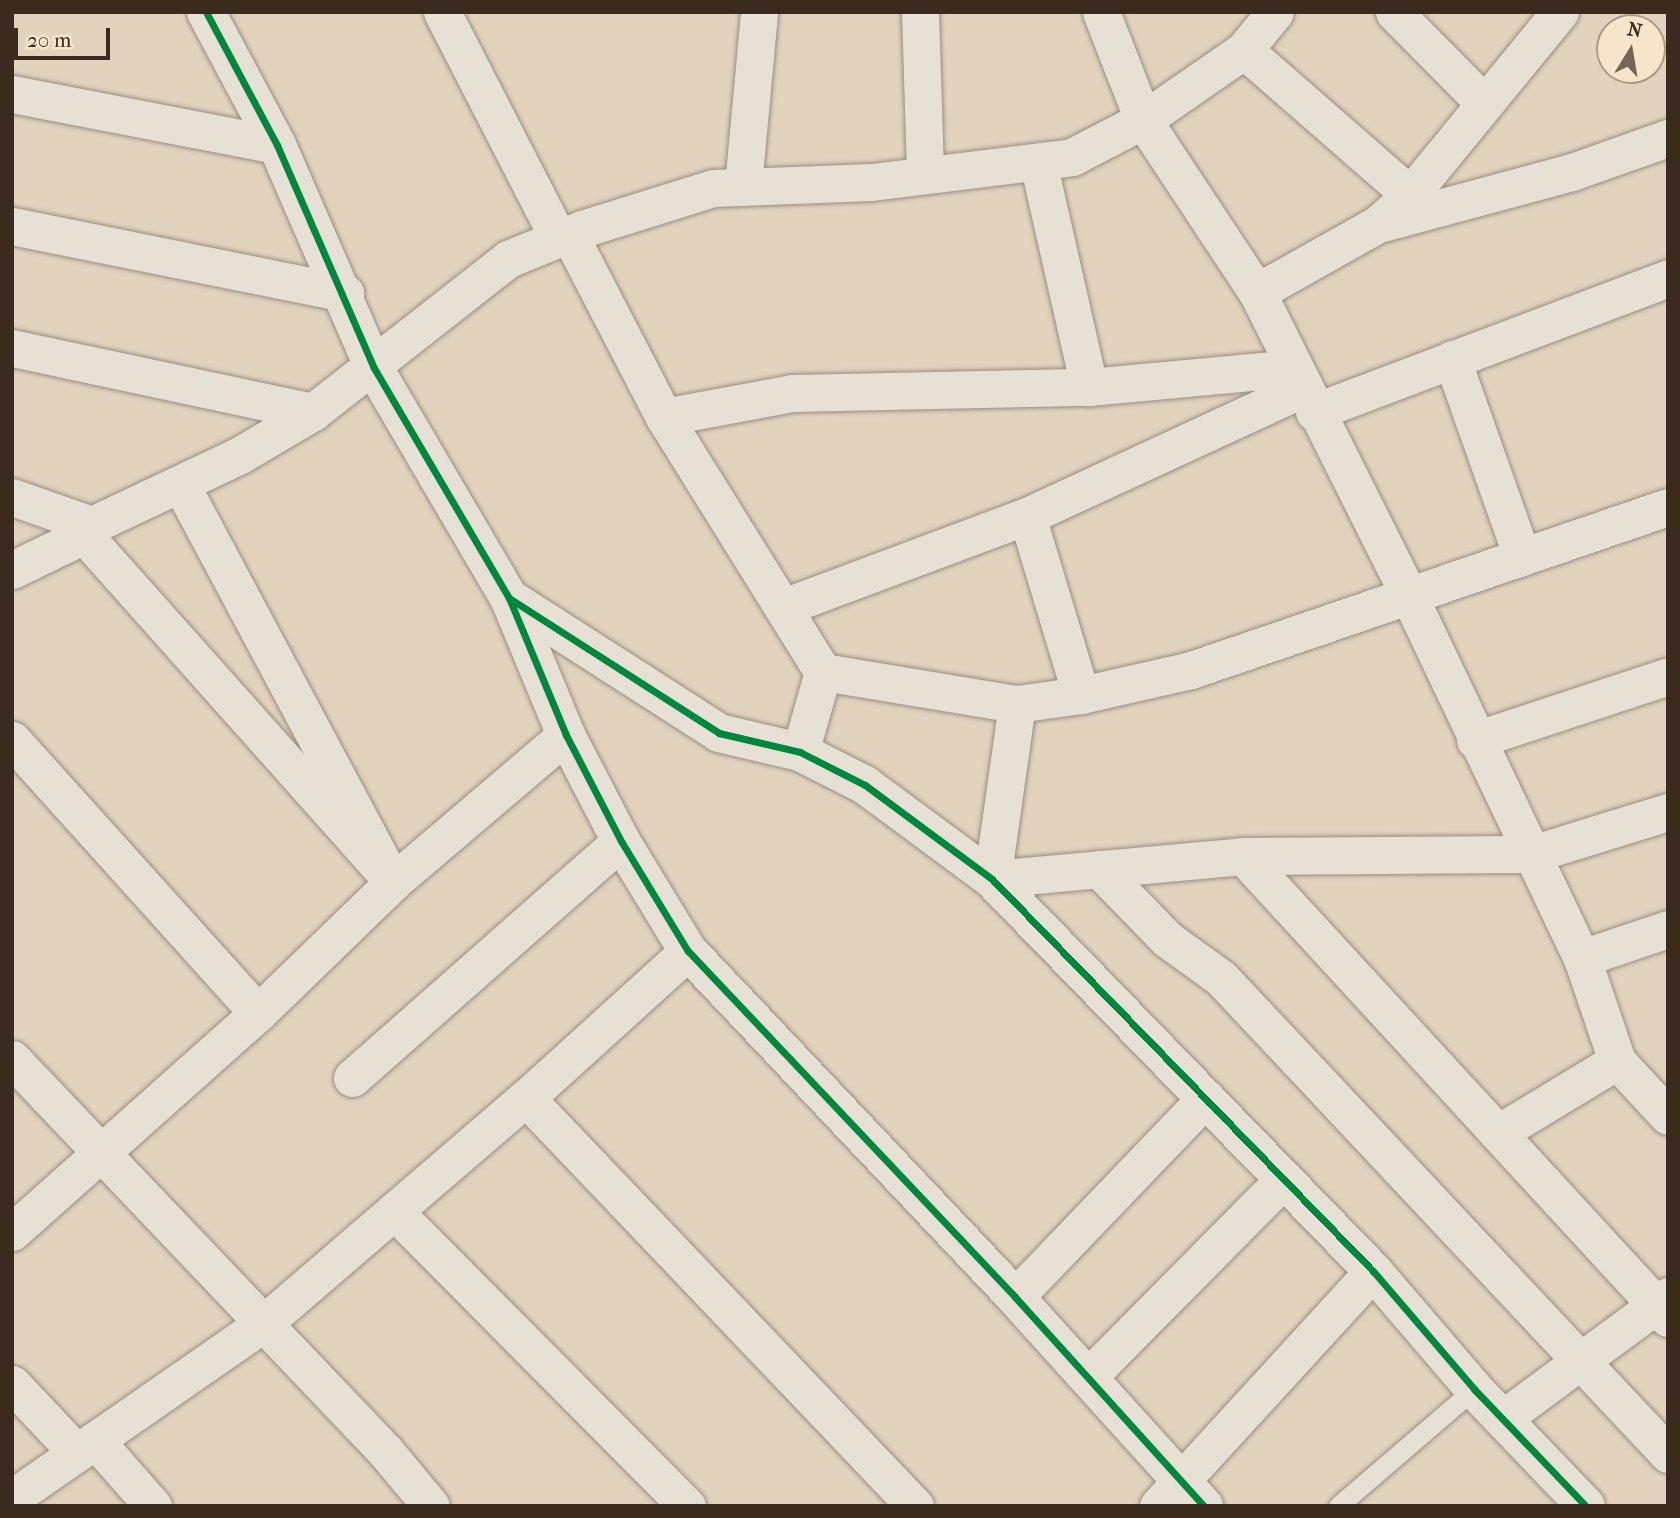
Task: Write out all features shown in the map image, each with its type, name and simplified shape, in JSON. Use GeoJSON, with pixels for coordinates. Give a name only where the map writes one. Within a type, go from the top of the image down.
{"type":"FeatureCollection","features":[{"type":"Feature","properties":{"kind":"street"},"geometry":{"type":"LineString","coordinates":[[206,12],[277,145],[345,293],[374,368],[509,598],[566,735],[621,841],[688,951],[1088,1377],[1181,1497],[1373,1271]]}},
{"type":"Feature","properties":{"kind":"street"},"geometry":{"type":"LineString","coordinates":[[442,12],[664,417],[786,606],[823,672],[800,752]]}},
{"type":"Feature","properties":{"kind":"street"},"geometry":{"type":"LineString","coordinates":[[743,186],[759,12]]}},
{"type":"Feature","properties":{"kind":"street"},"geometry":{"type":"LineString","coordinates":[[920,12],[925,175]]}},
{"type":"Feature","properties":{"kind":"street"},"geometry":{"type":"LineString","coordinates":[[1101,12],[1143,120],[1257,292],[1303,389],[1409,596],[1475,740],[1582,958],[1618,1061],[1668,1116]]}},
{"type":"Feature","properties":{"kind":"street"},"geometry":{"type":"LineString","coordinates":[[1394,12],[1485,104]]}},
{"type":"Feature","properties":{"kind":"street"},"geometry":{"type":"LineString","coordinates":[[1257,292],[1378,224],[1410,195],[1556,14]]}},
{"type":"Feature","properties":{"kind":"street"},"geometry":{"type":"LineString","coordinates":[[12,570],[181,485],[313,412],[374,368],[508,259],[564,236],[713,188],[872,182],[1072,158],[1143,120],[1260,25],[1410,195]]}},
{"type":"Feature","properties":{"kind":"street"},"geometry":{"type":"LineString","coordinates":[[12,94],[277,145]]}},
{"type":"Feature","properties":{"kind":"street"},"geometry":{"type":"LineString","coordinates":[[1378,224],[1572,172],[1668,138]]}},
{"type":"Feature","properties":{"kind":"street"},"geometry":{"type":"LineString","coordinates":[[1038,162],[1088,387]]}},
{"type":"Feature","properties":{"kind":"street"},"geometry":{"type":"LineString","coordinates":[[12,226],[345,293]]}},
{"type":"Feature","properties":{"kind":"street"},"geometry":{"type":"LineString","coordinates":[[664,417],[792,393],[1088,387],[1303,389],[1452,359],[1668,278]]}},
{"type":"Feature","properties":{"kind":"street"},"geometry":{"type":"LineString","coordinates":[[12,348],[313,412]]}},
{"type":"Feature","properties":{"kind":"street"},"geometry":{"type":"LineString","coordinates":[[1452,359],[1522,557]]}},
{"type":"Feature","properties":{"kind":"street"},"geometry":{"type":"LineString","coordinates":[[786,606],[1027,516],[1303,389]]}},
{"type":"Feature","properties":{"kind":"street"},"geometry":{"type":"LineString","coordinates":[[181,485],[393,882]]}},
{"type":"Feature","properties":{"kind":"street"},"geometry":{"type":"LineString","coordinates":[[12,498],[88,530],[393,882]]}},
{"type":"Feature","properties":{"kind":"street"},"geometry":{"type":"LineString","coordinates":[[823,672],[1017,704],[1081,695],[1191,670],[1668,508]]}},
{"type":"Feature","properties":{"kind":"street"},"geometry":{"type":"LineString","coordinates":[[1027,516],[1081,695]]}},
{"type":"Feature","properties":{"kind":"street"},"geometry":{"type":"LineString","coordinates":[[509,598],[719,733],[800,752],[865,785],[992,879],[1373,1271],[1502,1419],[1586,1506]]}},
{"type":"Feature","properties":{"kind":"street"},"geometry":{"type":"LineString","coordinates":[[1475,740],[1668,676]]}},
{"type":"Feature","properties":{"kind":"street"},"geometry":{"type":"LineString","coordinates":[[992,879],[1017,704]]}},
{"type":"Feature","properties":{"kind":"street"},"geometry":{"type":"LineString","coordinates":[[12,1233],[258,1013],[393,882],[566,735]]}},
{"type":"Feature","properties":{"kind":"street"},"geometry":{"type":"LineString","coordinates":[[12,740],[258,1013]]}},
{"type":"Feature","properties":{"kind":"street"},"geometry":{"type":"LineString","coordinates":[[992,879],[1243,856],[1532,854],[1668,812]]}},
{"type":"Feature","properties":{"kind":"street"},"geometry":{"type":"LineString","coordinates":[[352,1078],[621,841]]}},
{"type":"Feature","properties":{"kind":"street"},"geometry":{"type":"LineString","coordinates":[[1243,856],[1498,1133],[1663,1306],[1581,1360],[1502,1419]]}},
{"type":"Feature","properties":{"kind":"street"},"geometry":{"type":"LineString","coordinates":[[1100,869],[1167,939],[1221,978],[1668,1454]]}},
{"type":"Feature","properties":{"kind":"street"},"geometry":{"type":"LineString","coordinates":[[1582,958],[1668,929]]}},
{"type":"Feature","properties":{"kind":"street"},"geometry":{"type":"LineString","coordinates":[[12,1498],[264,1323],[526,1098],[688,951]]}},
{"type":"Feature","properties":{"kind":"street"},"geometry":{"type":"LineString","coordinates":[[12,1059],[264,1323],[431,1506]]}},
{"type":"Feature","properties":{"kind":"street"},"geometry":{"type":"LineString","coordinates":[[1498,1133],[1618,1061]]}},
{"type":"Feature","properties":{"kind":"street"},"geometry":{"type":"LineString","coordinates":[[526,1098],[915,1506]]}},
{"type":"Feature","properties":{"kind":"street"},"geometry":{"type":"LineString","coordinates":[[1015,1297],[1206,1098]]}},
{"type":"Feature","properties":{"kind":"street"},"geometry":{"type":"LineString","coordinates":[[1088,1377],[1284,1179]]}},
{"type":"Feature","properties":{"kind":"street"},"geometry":{"type":"LineString","coordinates":[[394,1211],[687,1506]]}},
{"type":"Feature","properties":{"kind":"street"},"geometry":{"type":"LineString","coordinates":[[12,1384],[153,1506]]}},
{"type":"Feature","properties":{"kind":"lane"},"geometry":{"type":"LineString","coordinates":[[1338,1506],[1475,1389]]}},
{"type":"Feature","properties":{"kind":"cycle path"},"geometry":{"type":"LineString","coordinates":[[206,12],[277,145],[374,368],[509,598],[566,735],[621,841],[688,951],[1015,1297],[1204,1506]]}},
{"type":"Feature","properties":{"kind":"cycle path"},"geometry":{"type":"LineString","coordinates":[[509,598],[719,733],[800,752],[865,785],[992,879],[1373,1271],[1474,1389],[1586,1506]]}}]}
